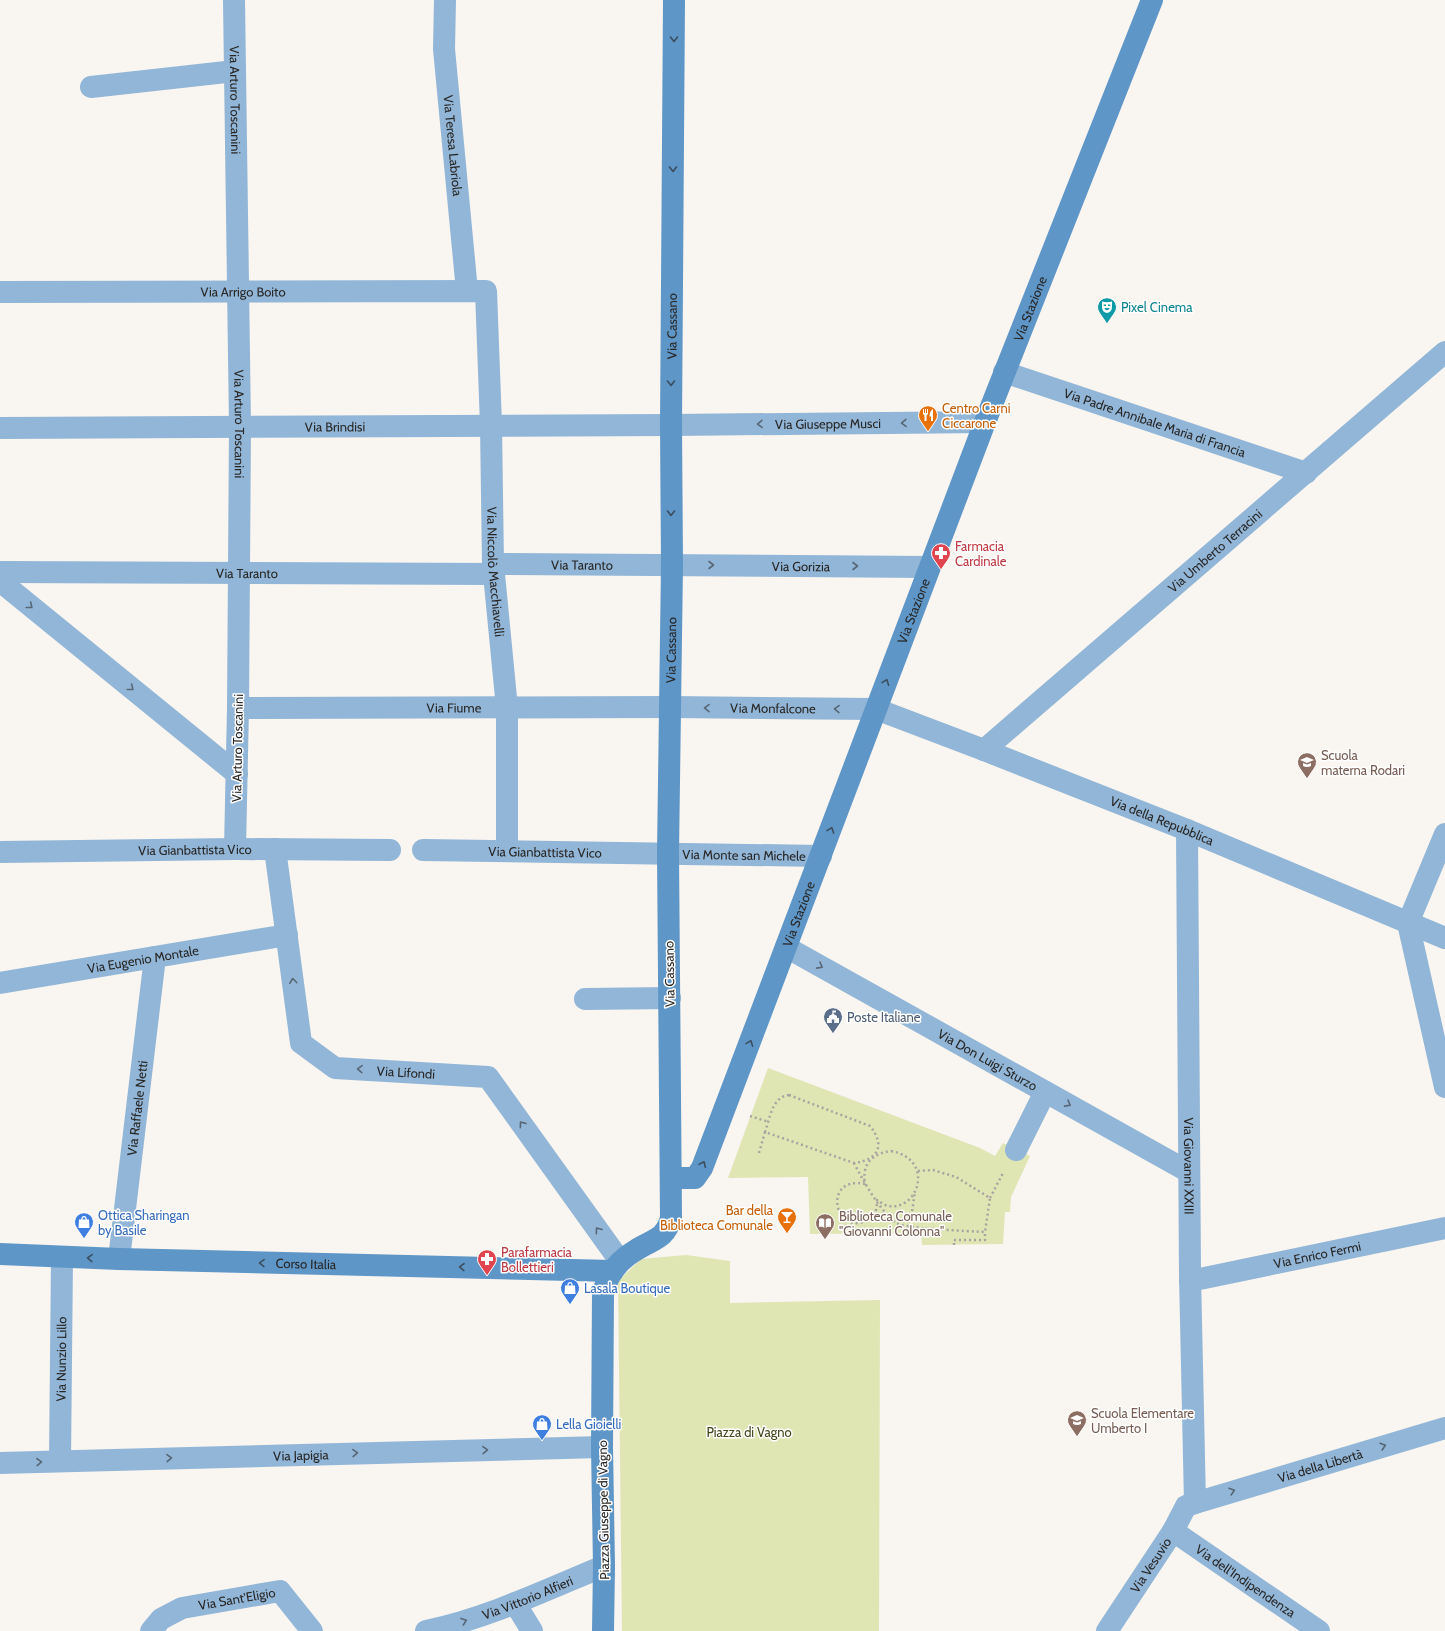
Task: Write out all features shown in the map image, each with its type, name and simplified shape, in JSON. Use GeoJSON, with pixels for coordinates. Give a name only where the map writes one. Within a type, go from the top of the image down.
{"type":"FeatureCollection","features":[{"type":"Feature","properties":{"kind":"main road","name":"Via Cassano"},"geometry":{"type":"LineString","coordinates":[[616,1266],[637,1249],[663,1235],[669,1227],[672,1218],[668,853],[672,565],[670,425],[674,0]]}},
{"type":"Feature","properties":{"kind":"main road","name":"Via Stazione"},"geometry":{"type":"LineString","coordinates":[[672,1178],[695,1178],[702,1168],[1004,372],[1152,0]]}},
{"type":"Feature","properties":{"kind":"main road","name":"Corso Italia"},"geometry":{"type":"LineString","coordinates":[[0,1254],[119,1259],[616,1266]]}},
{"type":"Feature","properties":{"kind":"main road","name":"Piazza Giuseppe di Vagno"},"geometry":{"type":"LineString","coordinates":[[603,1631],[603,1294],[605,1284],[616,1266]]}},
{"type":"Feature","properties":{"kind":"street","name":"Via Arturo Toscanini"},"geometry":{"type":"LineString","coordinates":[[234,0],[240,426],[238,708],[235,849]]}},
{"type":"Feature","properties":{"kind":"street","name":"Via Teresa Labriola"},"geometry":{"type":"LineString","coordinates":[[445,0],[444,49],[477,291]]}},
{"type":"Feature","properties":{"kind":"street"},"geometry":{"type":"LineString","coordinates":[[91,87],[235,71]]}},
{"type":"Feature","properties":{"kind":"street","name":"Via Arrigo Boito"},"geometry":{"type":"LineString","coordinates":[[0,292],[477,291]]}},
{"type":"Feature","properties":{"kind":"street","name":"Via Niccolò Macchiavelli"},"geometry":{"type":"LineString","coordinates":[[477,291],[491,425],[494,569],[507,708],[507,851]]}},
{"type":"Feature","properties":{"kind":"street","name":"Via Umberto Terracini"},"geometry":{"type":"LineString","coordinates":[[984,750],[1445,352]]}},
{"type":"Feature","properties":{"kind":"street","name":"Via Padre Annibale Maria di Francia"},"geometry":{"type":"LineString","coordinates":[[1004,372],[1306,473]]}},
{"type":"Feature","properties":{"kind":"street","name":"Via Giuseppe Musci"},"geometry":{"type":"LineString","coordinates":[[670,425],[985,422]]}},
{"type":"Feature","properties":{"kind":"street","name":"Via Brindisi"},"geometry":{"type":"LineString","coordinates":[[0,428],[670,425]]}},
{"type":"Feature","properties":{"kind":"street","name":"Via Gorizia"},"geometry":{"type":"LineString","coordinates":[[672,565],[929,567]]}},
{"type":"Feature","properties":{"kind":"street","name":"Via Taranto"},"geometry":{"type":"LineString","coordinates":[[0,572],[238,573],[672,565]]}},
{"type":"Feature","properties":{"kind":"street"},"geometry":{"type":"LineString","coordinates":[[0,581],[237,774]]}},
{"type":"Feature","properties":{"kind":"street","name":"Via Fiume"},"geometry":{"type":"LineString","coordinates":[[238,708],[670,707]]}},
{"type":"Feature","properties":{"kind":"street","name":"Via Monfalcone"},"geometry":{"type":"LineString","coordinates":[[670,707],[876,709]]}},
{"type":"Feature","properties":{"kind":"street","name":"Via della Repubblica"},"geometry":{"type":"LineString","coordinates":[[876,709],[1187,830],[1445,938]]}},
{"type":"Feature","properties":{"kind":"street","name":"Via Giovanni XXIII"},"geometry":{"type":"LineString","coordinates":[[1187,830],[1190,1281],[1194,1502]]}},
{"type":"Feature","properties":{"kind":"street"},"geometry":{"type":"LineString","coordinates":[[1445,834],[1408,923],[1445,1087]]}},
{"type":"Feature","properties":{"kind":"street","name":"Via Gianbattista Vico"},"geometry":{"type":"LineString","coordinates":[[0,852],[235,849],[390,850]]}},
{"type":"Feature","properties":{"kind":"street","name":"Via Lifondi"},"geometry":{"type":"LineString","coordinates":[[275,849],[300,1043],[335,1068],[488,1077],[616,1266]]}},
{"type":"Feature","properties":{"kind":"street","name":"Via Gianbattista Vico"},"geometry":{"type":"LineString","coordinates":[[423,850],[668,853]]}},
{"type":"Feature","properties":{"kind":"street","name":"Via Monte san Michele"},"geometry":{"type":"LineString","coordinates":[[668,853],[821,856]]}},
{"type":"Feature","properties":{"kind":"street","name":"Via Eugenio Montale"},"geometry":{"type":"LineString","coordinates":[[0,983],[286,935]]}},
{"type":"Feature","properties":{"kind":"street","name":"Via Don Luigi Sturzo"},"geometry":{"type":"LineString","coordinates":[[786,947],[1189,1172]]}},
{"type":"Feature","properties":{"kind":"street","name":"Via Raffaele Netti"},"geometry":{"type":"LineString","coordinates":[[119,1259],[155,957]]}},
{"type":"Feature","properties":{"kind":"street"},"geometry":{"type":"LineString","coordinates":[[585,998],[670,998]]}},
{"type":"Feature","properties":{"kind":"street"},"geometry":{"type":"LineString","coordinates":[[1016,1150],[1045,1092]]}},
{"type":"Feature","properties":{"kind":"street","name":"Via Enrico Fermi"},"geometry":{"type":"LineString","coordinates":[[1190,1281],[1445,1228]]}},
{"type":"Feature","properties":{"kind":"street","name":"Via Nunzio Lillo"},"geometry":{"type":"LineString","coordinates":[[60,1461],[62,1257]]}},
{"type":"Feature","properties":{"kind":"street","name":"Via della Libertà"},"geometry":{"type":"LineString","coordinates":[[1194,1502],[1445,1428]]}},
{"type":"Feature","properties":{"kind":"street","name":"Via Japigia"},"geometry":{"type":"LineString","coordinates":[[0,1463],[602,1447]]}},
{"type":"Feature","properties":{"kind":"street","name":"Via Vesuvio"},"geometry":{"type":"LineString","coordinates":[[1107,1631],[1173,1531],[1186,1506],[1194,1502]]}},
{"type":"Feature","properties":{"kind":"street","name":"Via dell'Indipendenza"},"geometry":{"type":"LineString","coordinates":[[1173,1531],[1319,1631]]}},
{"type":"Feature","properties":{"kind":"street","name":"Via Vittorio Alfieri"},"geometry":{"type":"LineString","coordinates":[[426,1631],[449,1626],[515,1603],[604,1566]]}},
{"type":"Feature","properties":{"kind":"street","name":"Via Sant'Eligio"},"geometry":{"type":"LineString","coordinates":[[152,1631],[161,1619],[182,1608],[280,1591],[312,1631]]}},
{"type":"Feature","properties":{"kind":"street"},"geometry":{"type":"LineString","coordinates":[[515,1603],[532,1631]]}},
{"type":"Feature","properties":{"kind":"path"},"geometry":{"type":"LineString","coordinates":[[759,1153],[777,1100],[783,1096],[789,1095],[870,1126],[878,1140],[877,1148],[863,1174],[865,1184]]}},
{"type":"Feature","properties":{"kind":"path"},"geometry":{"type":"LineString","coordinates":[[750,1116],[769,1122]]}},
{"type":"Feature","properties":{"kind":"path"},"geometry":{"type":"LineString","coordinates":[[765,1132],[854,1163],[865,1162],[881,1152],[891,1151],[908,1157],[914,1164],[917,1171],[918,1182],[915,1191],[910,1226]]}},
{"type":"Feature","properties":{"kind":"path"},"geometry":{"type":"LineString","coordinates":[[854,1163],[865,1184],[889,1217],[897,1224],[985,1232]]}},
{"type":"Feature","properties":{"kind":"path"},"geometry":{"type":"LineString","coordinates":[[917,1171],[933,1170],[956,1177],[990,1198],[985,1240],[954,1240],[954,1245]]}},
{"type":"Feature","properties":{"kind":"path"},"geometry":{"type":"LineString","coordinates":[[865,1184],[854,1182],[842,1188],[837,1200],[840,1213],[850,1221],[856,1223],[869,1220],[877,1209],[877,1200]]}},
{"type":"Feature","properties":{"kind":"path"},"geometry":{"type":"LineString","coordinates":[[877,1200],[886,1206],[895,1206],[903,1203],[915,1191]]}},
{"type":"Feature","properties":{"kind":"green space"},"geometry":{"type":"Polygon","coordinates":[[[768,1068],[980,1148],[995,1156],[1003,1143],[1030,1156],[1011,1197],[1010,1212],[1005,1212],[1003,1244],[922,1245],[921,1233],[810,1234],[808,1177],[728,1178],[768,1068]]]}},
{"type":"Feature","properties":{"kind":"green space","name":"Piazza di Vagno"},"geometry":{"type":"Polygon","coordinates":[[[686,1255],[730,1261],[730,1303],[880,1300],[879,1631],[622,1631],[618,1281],[641,1259],[686,1255]]]}},
{"type":"Feature","properties":{"kind":"place","name":"Pixel Cinema"},"geometry":{"type":"Point","coordinates":[1107,324]}},
{"type":"Feature","properties":{"kind":"place","name":"Centro Carni Ciccarone"},"geometry":{"type":"Point","coordinates":[928,432]}},
{"type":"Feature","properties":{"kind":"place","name":"Farmacia Cardinale"},"geometry":{"type":"Point","coordinates":[941,570]}},
{"type":"Feature","properties":{"kind":"place","name":"Scuola materna Rodari"},"geometry":{"type":"Point","coordinates":[1307,779]}},
{"type":"Feature","properties":{"kind":"place","name":"Poste Italiane"},"geometry":{"type":"Point","coordinates":[833,1034]}},
{"type":"Feature","properties":{"kind":"place","name":"Bar della Biblioteca Comunale"},"geometry":{"type":"Point","coordinates":[787,1234]}},
{"type":"Feature","properties":{"kind":"place","name":"Ottica Sharingan by Basile"},"geometry":{"type":"Point","coordinates":[84,1239]}},
{"type":"Feature","properties":{"kind":"place","name":"Biblioteca Comunale \"Giovanni Colonna\""},"geometry":{"type":"Point","coordinates":[825,1240]}},
{"type":"Feature","properties":{"kind":"place","name":"Parafarmacia Bollettieri"},"geometry":{"type":"Point","coordinates":[487,1276]}},
{"type":"Feature","properties":{"kind":"place","name":"Lasala Boutique"},"geometry":{"type":"Point","coordinates":[570,1305]}},
{"type":"Feature","properties":{"kind":"place","name":"Scuola Elementare Umberto I"},"geometry":{"type":"Point","coordinates":[1077,1437]}},
{"type":"Feature","properties":{"kind":"place","name":"Lella Gioielli"},"geometry":{"type":"Point","coordinates":[542,1441]}}]}
